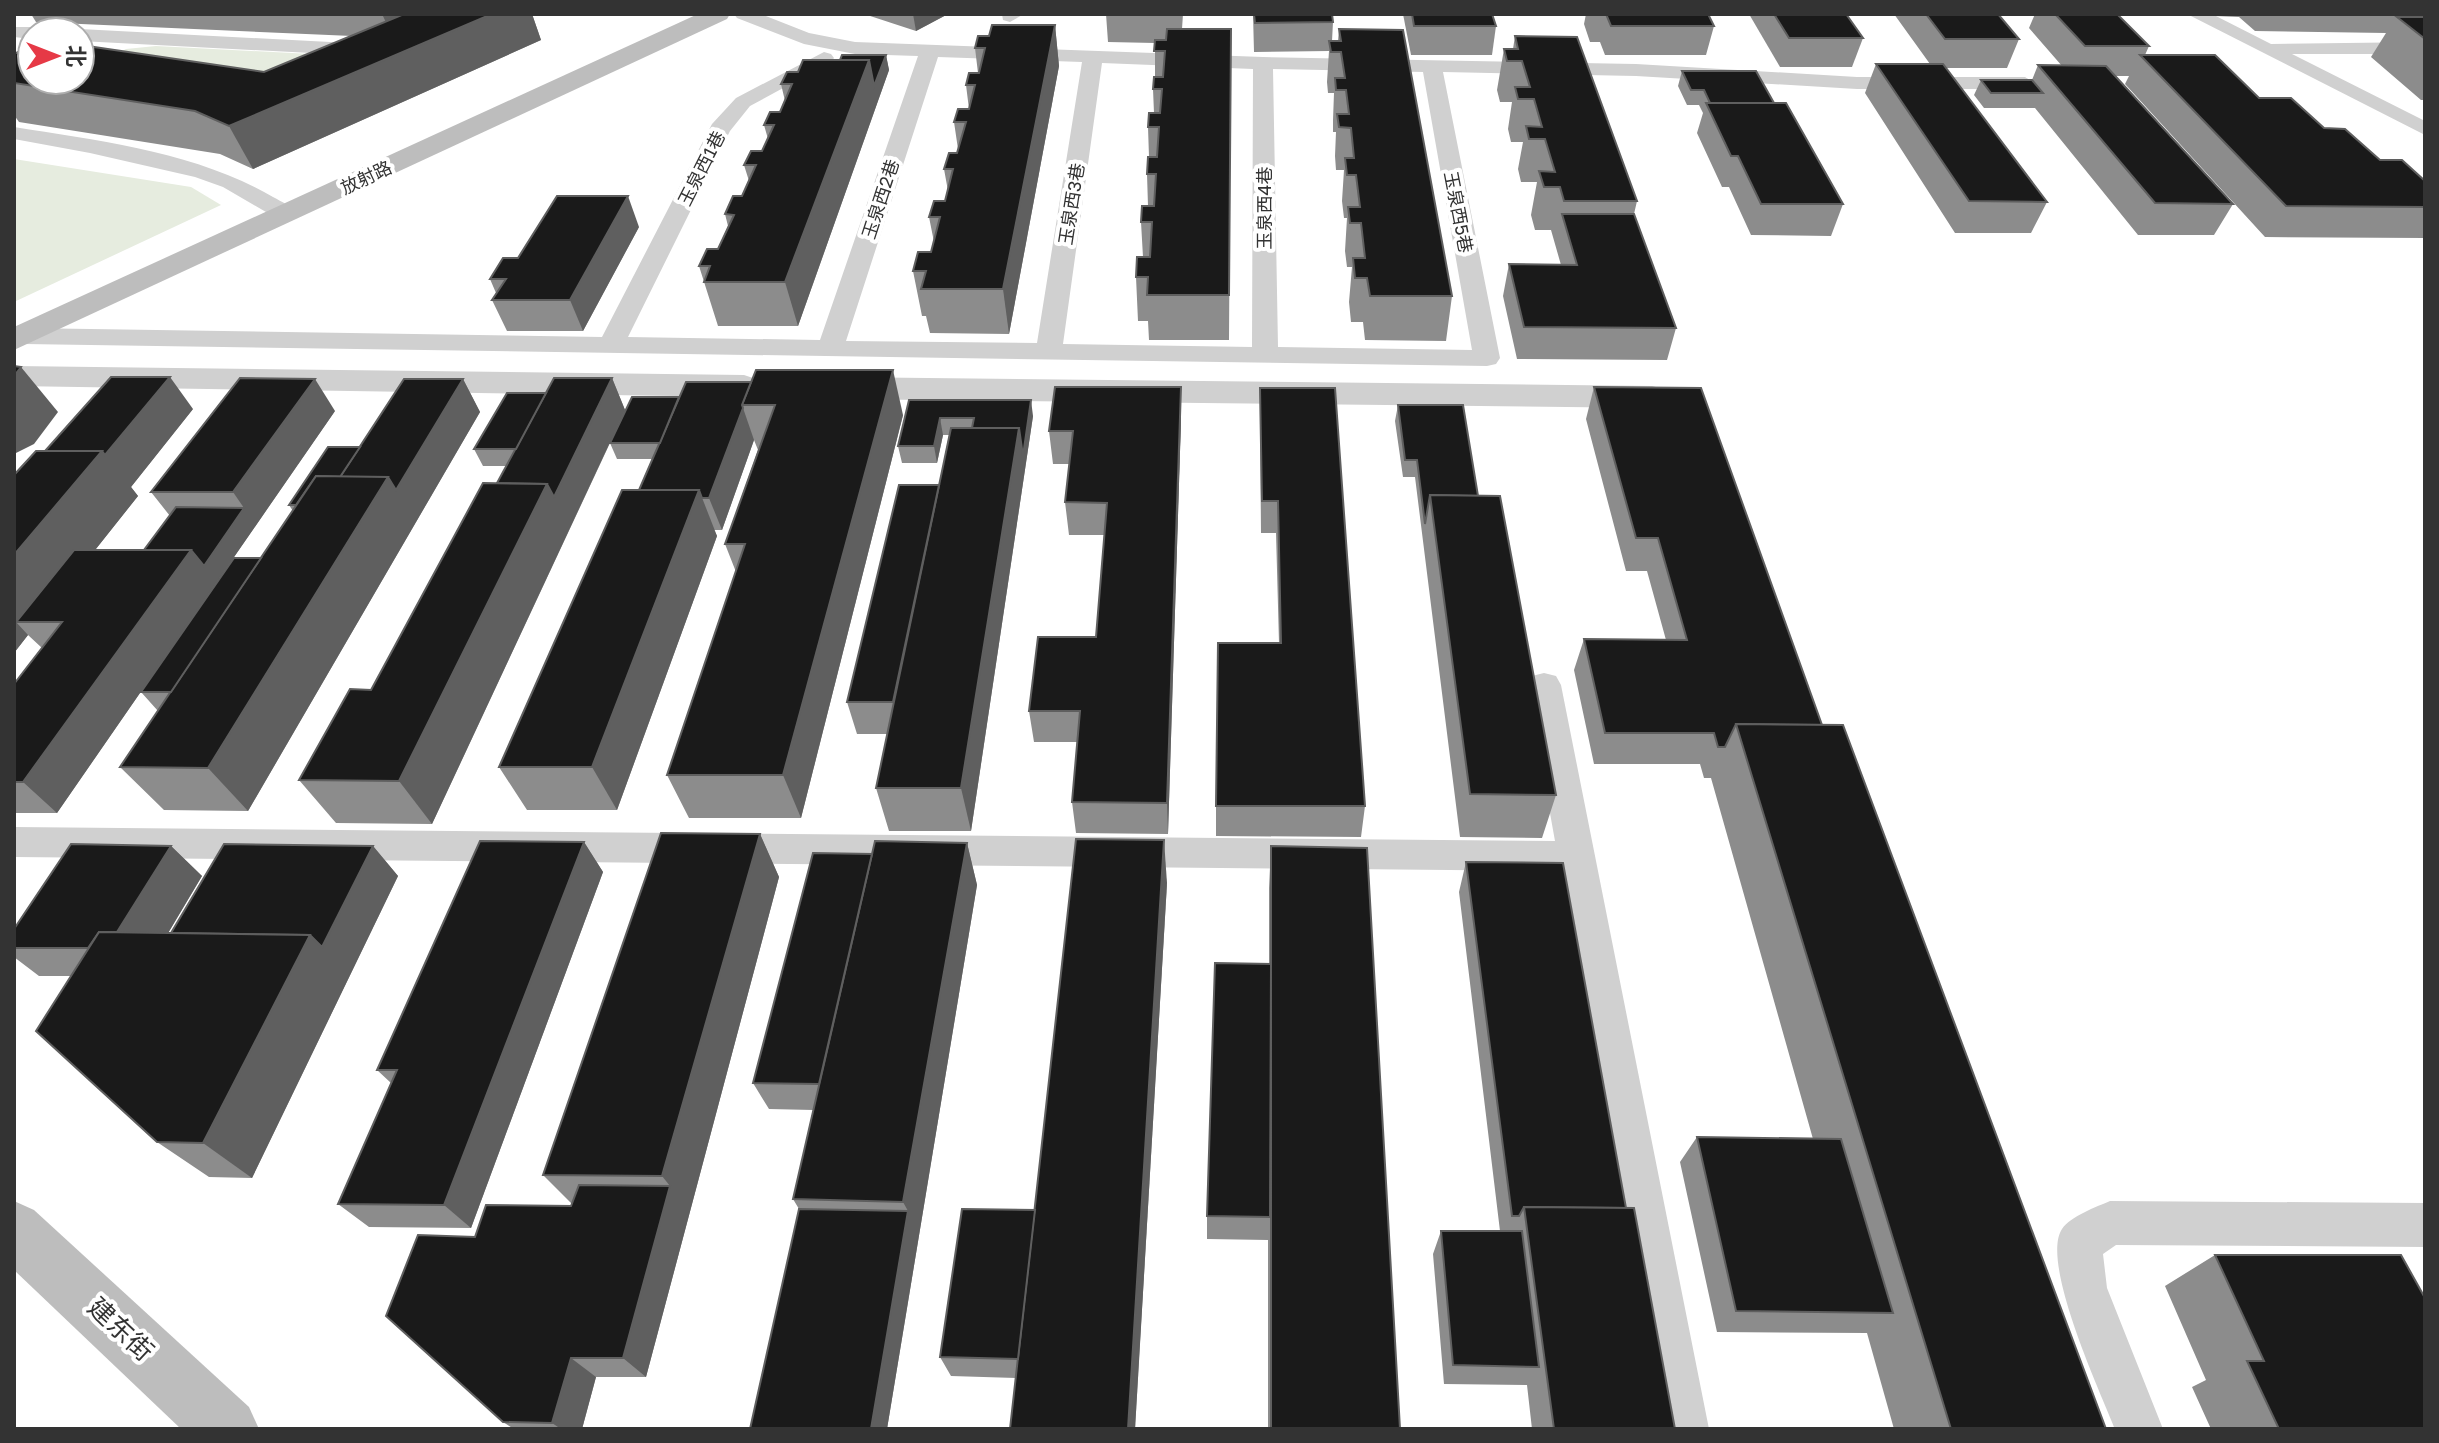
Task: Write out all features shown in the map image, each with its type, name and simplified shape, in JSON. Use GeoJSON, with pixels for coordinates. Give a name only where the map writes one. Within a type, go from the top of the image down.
{"type":"FeatureCollection","features":[{"type":"Feature","properties":{"kind":"street","name":"放射路"},"geometry":{"type":"LineString","coordinates":[[19,338],[718,14]]}},
{"type":"Feature","properties":{"kind":"street"},"geometry":{"type":"LineString","coordinates":[[14,376],[1683,397]]}},
{"type":"Feature","properties":{"kind":"street","name":"建东街"},"geometry":{"type":"LineString","coordinates":[[14,1230],[227,1429]]}},
{"type":"Feature","properties":{"kind":"lane"},"geometry":{"type":"LineString","coordinates":[[744,14],[804,38],[846,47],[1263,63],[1636,70],[1857,83],[2046,83]]}},
{"type":"Feature","properties":{"kind":"lane"},"geometry":{"type":"LineString","coordinates":[[2197,14],[2414,116],[2425,129]]}},
{"type":"Feature","properties":{"kind":"lane"},"geometry":{"type":"LineString","coordinates":[[96,36],[380,50]]}},
{"type":"Feature","properties":{"kind":"lane"},"geometry":{"type":"LineString","coordinates":[[96,47],[116,37]]}},
{"type":"Feature","properties":{"kind":"lane","name":"玉泉西1巷"},"geometry":{"type":"LineString","coordinates":[[612,343],[720,129],[732,112],[743,102],[846,47]]}},
{"type":"Feature","properties":{"kind":"lane"},"geometry":{"type":"LineString","coordinates":[[2269,48],[2425,48]]}},
{"type":"Feature","properties":{"kind":"lane","name":"玉泉西2巷"},"geometry":{"type":"LineString","coordinates":[[831,347],[930,51]]}},
{"type":"Feature","properties":{"kind":"lane","name":"玉泉西3巷"},"geometry":{"type":"LineString","coordinates":[[1049,350],[1093,57]]}},
{"type":"Feature","properties":{"kind":"lane","name":"玉泉西4巷"},"geometry":{"type":"LineString","coordinates":[[1263,63],[1265,354]]}},
{"type":"Feature","properties":{"kind":"lane","name":"玉泉西5巷"},"geometry":{"type":"LineString","coordinates":[[1265,354],[1487,358],[1432,66]]}},
{"type":"Feature","properties":{"kind":"lane"},"geometry":{"type":"LineString","coordinates":[[14,133],[90,146],[202,172],[231,182],[286,214]]}},
{"type":"Feature","properties":{"kind":"lane"},"geometry":{"type":"LineString","coordinates":[[19,338],[612,343],[1265,354]]}},
{"type":"Feature","properties":{"kind":"lane"},"geometry":{"type":"LineString","coordinates":[[1544,685],[1685,1429]]}},
{"type":"Feature","properties":{"kind":"lane"},"geometry":{"type":"LineString","coordinates":[[14,842],[1577,856]]}},
{"type":"Feature","properties":{"kind":"lane"},"geometry":{"type":"LineString","coordinates":[[2139,1429],[2084,1288],[2079,1243],[2110,1223],[2425,1225]]}},
{"type":"Feature","properties":{"kind":"shaded area"},"geometry":{"type":"Polygon","coordinates":[[[156,46],[349,56],[291,85],[111,57],[126,49],[156,46]]]}},
{"type":"Feature","properties":{"kind":"shaded area"},"geometry":{"type":"Polygon","coordinates":[[[14,159],[191,187],[221,205],[14,302],[14,159]]]}},
{"type":"Feature","properties":{"kind":"building"},"geometry":{"type":"Polygon","coordinates":[[[404,14],[492,14],[229,126],[195,111],[96,96],[96,47],[264,72],[404,14]]]}},
{"type":"Feature","properties":{"kind":"building"},"geometry":{"type":"Polygon","coordinates":[[[1254,14],[1332,14],[1333,22],[1255,23],[1254,14]]]}},
{"type":"Feature","properties":{"kind":"building"},"geometry":{"type":"Polygon","coordinates":[[[1412,14],[1492,14],[1496,26],[1414,26],[1412,14]]]}},
{"type":"Feature","properties":{"kind":"building"},"geometry":{"type":"Polygon","coordinates":[[[1606,14],[1708,14],[1714,26],[1611,26],[1606,14]]]}},
{"type":"Feature","properties":{"kind":"building"},"geometry":{"type":"Polygon","coordinates":[[[1774,14],[1846,14],[1863,38],[1789,38],[1774,14]]]}},
{"type":"Feature","properties":{"kind":"building"},"geometry":{"type":"Polygon","coordinates":[[[1926,14],[1998,14],[2019,39],[1945,39],[1926,14]]]}},
{"type":"Feature","properties":{"kind":"building"},"geometry":{"type":"Polygon","coordinates":[[[2055,14],[2117,14],[2149,46],[2085,46],[2055,14]]]}},
{"type":"Feature","properties":{"kind":"building"},"geometry":{"type":"Polygon","coordinates":[[[2397,17],[2425,17],[2425,39],[2397,17]]]}},
{"type":"Feature","properties":{"kind":"building"},"geometry":{"type":"Polygon","coordinates":[[[992,25],[1055,25],[1003,289],[921,289],[926,271],[913,271],[918,252],[931,252],[940,217],[929,217],[934,201],[945,201],[953,169],[944,169],[949,153],[957,153],[966,122],[954,122],[958,109],[969,109],[975,85],[966,85],[969,73],[979,73],[985,48],[975,48],[978,36],[989,36],[992,25]]]}},
{"type":"Feature","properties":{"kind":"building"},"geometry":{"type":"Polygon","coordinates":[[[1167,29],[1231,29],[1229,295],[1147,295],[1148,277],[1136,277],[1137,257],[1150,257],[1152,222],[1141,222],[1142,206],[1154,206],[1156,174],[1147,174],[1148,157],[1157,157],[1159,127],[1148,127],[1149,113],[1160,113],[1162,89],[1153,89],[1154,77],[1163,77],[1165,51],[1154,51],[1155,40],[1166,40],[1167,29]]]}},
{"type":"Feature","properties":{"kind":"building"},"geometry":{"type":"Polygon","coordinates":[[[1339,29],[1403,30],[1452,296],[1370,296],[1367,278],[1355,278],[1353,258],[1365,258],[1361,223],[1350,223],[1348,207],[1360,207],[1356,175],[1347,175],[1345,158],[1354,158],[1351,128],[1339,127],[1337,114],[1349,114],[1346,90],[1336,90],[1335,78],[1345,78],[1341,52],[1331,52],[1329,41],[1341,41],[1339,29]]]}},
{"type":"Feature","properties":{"kind":"building"},"geometry":{"type":"Polygon","coordinates":[[[1515,36],[1577,37],[1637,201],[1564,201],[1560,187],[1544,187],[1539,171],[1555,172],[1545,139],[1529,139],[1526,126],[1542,127],[1534,99],[1518,99],[1515,87],[1530,87],[1522,61],[1507,61],[1504,49],[1518,49],[1515,36]]]}},
{"type":"Feature","properties":{"kind":"building"},"geometry":{"type":"Polygon","coordinates":[[[16,53],[16,83],[14,83],[16,53]]]}},
{"type":"Feature","properties":{"kind":"building"},"geometry":{"type":"Polygon","coordinates":[[[842,55],[886,55],[874,86],[869,60],[840,60],[842,55]]]}},
{"type":"Feature","properties":{"kind":"building"},"geometry":{"type":"Polygon","coordinates":[[[2140,55],[2215,55],[2259,98],[2291,98],[2324,128],[2345,129],[2380,160],[2402,160],[2425,181],[2425,207],[2286,206],[2140,55]]]}},
{"type":"Feature","properties":{"kind":"building"},"geometry":{"type":"Polygon","coordinates":[[[803,60],[869,60],[785,282],[704,282],[710,266],[699,266],[707,249],[718,249],[734,215],[725,214],[733,196],[742,196],[756,165],[744,165],[751,151],[762,151],[774,125],[764,125],[770,112],[780,112],[792,84],[781,84],[787,72],[798,72],[803,60]]]}},
{"type":"Feature","properties":{"kind":"building"},"geometry":{"type":"Polygon","coordinates":[[[1876,64],[1943,64],[2047,202],[1969,201],[1876,64]]]}},
{"type":"Feature","properties":{"kind":"building"},"geometry":{"type":"Polygon","coordinates":[[[2038,65],[2106,66],[2233,204],[2155,203],[2038,65]]]}},
{"type":"Feature","properties":{"kind":"building"},"geometry":{"type":"Polygon","coordinates":[[[1682,71],[1756,71],[1774,103],[1710,103],[1704,90],[1691,90],[1682,71]]]}},
{"type":"Feature","properties":{"kind":"building"},"geometry":{"type":"Polygon","coordinates":[[[1981,80],[2032,80],[2043,93],[1991,93],[1981,80]]]}},
{"type":"Feature","properties":{"kind":"building"},"geometry":{"type":"Polygon","coordinates":[[[1706,103],[1786,103],[1843,204],[1761,204],[1738,156],[1731,156],[1706,103]]]}},
{"type":"Feature","properties":{"kind":"building"},"geometry":{"type":"Polygon","coordinates":[[[557,196],[628,196],[570,300],[492,300],[506,279],[490,279],[503,258],[518,258],[557,196]]]}},
{"type":"Feature","properties":{"kind":"building"},"geometry":{"type":"Polygon","coordinates":[[[1562,214],[1634,214],[1676,328],[1524,327],[1509,264],[1577,265],[1562,214]]]}},
{"type":"Feature","properties":{"kind":"building"},"geometry":{"type":"Polygon","coordinates":[[[756,370],[893,370],[783,775],[667,775],[745,544],[725,544],[775,405],[742,405],[756,370]]]}},
{"type":"Feature","properties":{"kind":"building"},"geometry":{"type":"Polygon","coordinates":[[[111,377],[170,377],[105,455],[102,451],[45,451],[111,377]]]}},
{"type":"Feature","properties":{"kind":"building"},"geometry":{"type":"Polygon","coordinates":[[[240,378],[315,379],[233,492],[151,492],[240,378]]]}},
{"type":"Feature","properties":{"kind":"building"},"geometry":{"type":"Polygon","coordinates":[[[554,378],[612,378],[554,497],[547,484],[497,483],[554,378]]]}},
{"type":"Feature","properties":{"kind":"building"},"geometry":{"type":"Polygon","coordinates":[[[404,379],[463,379],[396,490],[388,477],[340,477],[404,379]]]}},
{"type":"Feature","properties":{"kind":"building"},"geometry":{"type":"Polygon","coordinates":[[[686,382],[751,382],[709,498],[702,498],[699,490],[639,490],[686,382]]]}},
{"type":"Feature","properties":{"kind":"building"},"geometry":{"type":"Polygon","coordinates":[[[1055,387],[1181,387],[1167,803],[1072,802],[1080,711],[1029,711],[1038,637],[1096,637],[1107,503],[1065,502],[1073,431],[1049,431],[1055,387]]]}},
{"type":"Feature","properties":{"kind":"building"},"geometry":{"type":"Polygon","coordinates":[[[1594,387],[1701,388],[1822,725],[1736,724],[1725,747],[1718,747],[1714,733],[1605,733],[1584,639],[1687,640],[1658,538],[1636,538],[1594,387]]]}},
{"type":"Feature","properties":{"kind":"building"},"geometry":{"type":"Polygon","coordinates":[[[1260,388],[1335,388],[1365,806],[1216,806],[1218,643],[1281,643],[1278,501],[1262,501],[1260,388]]]}},
{"type":"Feature","properties":{"kind":"building"},"geometry":{"type":"Polygon","coordinates":[[[507,393],[546,393],[516,449],[474,449],[507,393]]]}},
{"type":"Feature","properties":{"kind":"building"},"geometry":{"type":"Polygon","coordinates":[[[632,397],[679,397],[660,443],[610,443],[632,397]]]}},
{"type":"Feature","properties":{"kind":"building"},"geometry":{"type":"Polygon","coordinates":[[[909,400],[1031,400],[1023,456],[1019,428],[972,428],[974,418],[940,418],[934,446],[898,446],[909,400]]]}},
{"type":"Feature","properties":{"kind":"building"},"geometry":{"type":"Polygon","coordinates":[[[1398,405],[1463,405],[1478,496],[1430,495],[1425,524],[1417,460],[1405,460],[1398,405]]]}},
{"type":"Feature","properties":{"kind":"building"},"geometry":{"type":"Polygon","coordinates":[[[951,428],[1019,428],[961,788],[876,788],[951,428]]]}},
{"type":"Feature","properties":{"kind":"building"},"geometry":{"type":"Polygon","coordinates":[[[328,447],[360,447],[340,477],[316,476],[296,505],[289,505],[328,447]]]}},
{"type":"Feature","properties":{"kind":"building"},"geometry":{"type":"Polygon","coordinates":[[[36,451],[102,451],[14,555],[14,475],[36,451]]]}},
{"type":"Feature","properties":{"kind":"building"},"geometry":{"type":"Polygon","coordinates":[[[316,476],[388,477],[208,768],[120,767],[316,476]]]}},
{"type":"Feature","properties":{"kind":"building"},"geometry":{"type":"Polygon","coordinates":[[[483,483],[547,484],[399,781],[299,780],[350,689],[371,690],[483,483]]]}},
{"type":"Feature","properties":{"kind":"building"},"geometry":{"type":"Polygon","coordinates":[[[899,485],[939,485],[893,702],[847,702],[899,485]]]}},
{"type":"Feature","properties":{"kind":"building"},"geometry":{"type":"Polygon","coordinates":[[[622,490],[699,490],[592,767],[499,767],[622,490]]]}},
{"type":"Feature","properties":{"kind":"building"},"geometry":{"type":"Polygon","coordinates":[[[1430,495],[1500,496],[1556,795],[1470,794],[1430,495]]]}},
{"type":"Feature","properties":{"kind":"building"},"geometry":{"type":"Polygon","coordinates":[[[176,507],[244,508],[204,566],[191,550],[144,550],[176,507]]]}},
{"type":"Feature","properties":{"kind":"building"},"geometry":{"type":"Polygon","coordinates":[[[74,550],[191,550],[23,782],[14,782],[14,684],[62,622],[16,622],[74,550]]]}},
{"type":"Feature","properties":{"kind":"building"},"geometry":{"type":"Polygon","coordinates":[[[234,558],[261,558],[171,692],[141,692],[234,558]]]}},
{"type":"Feature","properties":{"kind":"building"},"geometry":{"type":"Polygon","coordinates":[[[1736,724],[1843,725],[2106,1429],[1951,1429],[1736,724]]]}},
{"type":"Feature","properties":{"kind":"building"},"geometry":{"type":"Polygon","coordinates":[[[661,833],[760,834],[662,1176],[543,1175],[661,833]]]}},
{"type":"Feature","properties":{"kind":"building"},"geometry":{"type":"Polygon","coordinates":[[[1076,839],[1164,840],[1128,1429],[1010,1429],[1076,839]]]}},
{"type":"Feature","properties":{"kind":"building"},"geometry":{"type":"Polygon","coordinates":[[[480,841],[584,842],[444,1205],[338,1204],[397,1070],[377,1070],[480,841]]]}},
{"type":"Feature","properties":{"kind":"building"},"geometry":{"type":"Polygon","coordinates":[[[875,841],[967,843],[903,1202],[793,1199],[875,841]]]}},
{"type":"Feature","properties":{"kind":"building"},"geometry":{"type":"Polygon","coordinates":[[[71,844],[171,846],[117,932],[99,932],[88,948],[14,948],[14,929],[71,844]]]}},
{"type":"Feature","properties":{"kind":"building"},"geometry":{"type":"Polygon","coordinates":[[[224,844],[373,846],[322,947],[310,935],[171,933],[224,844]]]}},
{"type":"Feature","properties":{"kind":"building"},"geometry":{"type":"Polygon","coordinates":[[[1271,846],[1367,848],[1400,1429],[1271,1429],[1271,846]]]}},
{"type":"Feature","properties":{"kind":"building"},"geometry":{"type":"Polygon","coordinates":[[[813,853],[872,854],[819,1084],[753,1083],[813,853]]]}},
{"type":"Feature","properties":{"kind":"building"},"geometry":{"type":"Polygon","coordinates":[[[1466,862],[1563,863],[1626,1208],[1524,1207],[1519,1216],[1512,1216],[1466,862]]]}},
{"type":"Feature","properties":{"kind":"building"},"geometry":{"type":"Polygon","coordinates":[[[99,932],[310,935],[203,1143],[157,1142],[36,1031],[99,932]]]}},
{"type":"Feature","properties":{"kind":"building"},"geometry":{"type":"Polygon","coordinates":[[[1215,963],[1271,964],[1270,1217],[1207,1216],[1215,963]]]}},
{"type":"Feature","properties":{"kind":"building"},"geometry":{"type":"Polygon","coordinates":[[[1697,1137],[1841,1139],[1893,1313],[1736,1311],[1697,1137]]]}},
{"type":"Feature","properties":{"kind":"building"},"geometry":{"type":"Polygon","coordinates":[[[579,1185],[670,1186],[623,1358],[571,1358],[552,1423],[503,1422],[386,1316],[418,1235],[475,1237],[486,1205],[571,1206],[579,1185]]]}},
{"type":"Feature","properties":{"kind":"building"},"geometry":{"type":"Polygon","coordinates":[[[1524,1207],[1634,1208],[1675,1429],[1554,1429],[1524,1207]]]}},
{"type":"Feature","properties":{"kind":"building"},"geometry":{"type":"Polygon","coordinates":[[[799,1209],[908,1211],[871,1429],[750,1429],[799,1209]]]}},
{"type":"Feature","properties":{"kind":"building"},"geometry":{"type":"Polygon","coordinates":[[[962,1209],[1035,1210],[1018,1359],[940,1357],[962,1209]]]}},
{"type":"Feature","properties":{"kind":"building"},"geometry":{"type":"Polygon","coordinates":[[[1441,1231],[1522,1231],[1539,1367],[1453,1365],[1441,1231]]]}},
{"type":"Feature","properties":{"kind":"building"},"geometry":{"type":"Polygon","coordinates":[[[2215,1255],[2401,1255],[2425,1298],[2425,1429],[2279,1429],[2247,1361],[2264,1361],[2215,1255]]]}}]}
